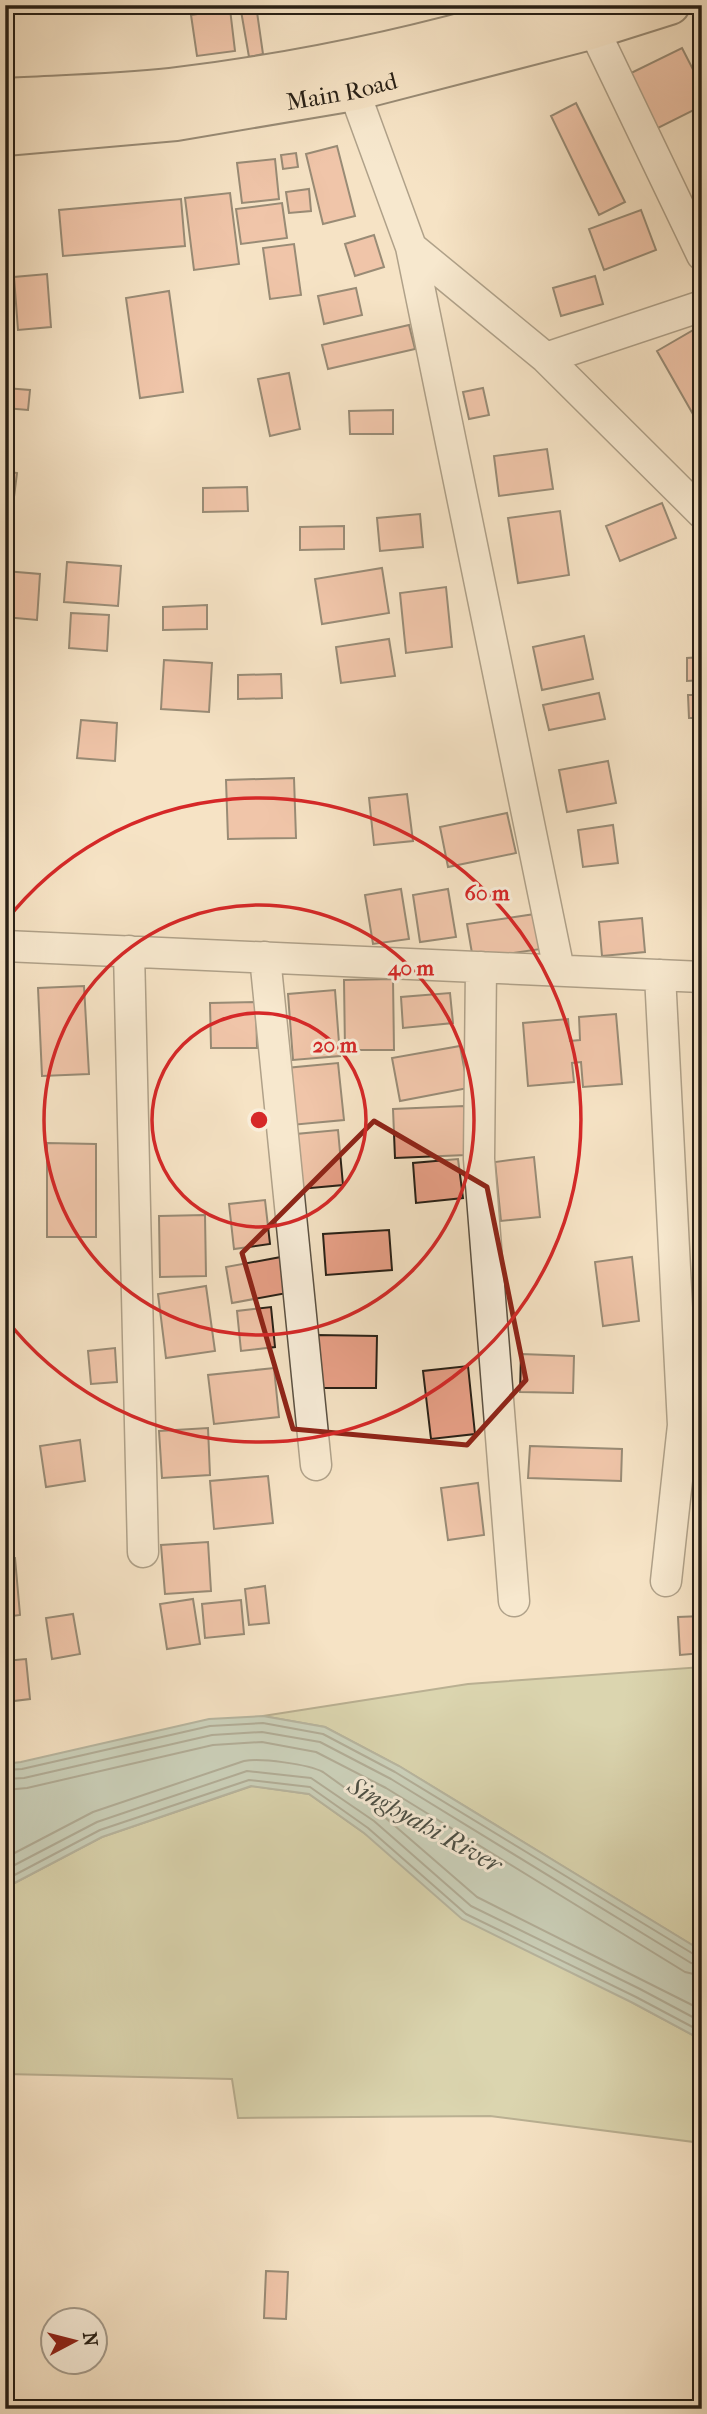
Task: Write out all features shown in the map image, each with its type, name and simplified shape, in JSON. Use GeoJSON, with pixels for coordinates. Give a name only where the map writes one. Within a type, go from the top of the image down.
{"type":"FeatureCollection","features":[{"type":"Feature","properties":{"kind":"main road","name":"Main Road"},"geometry":{"type":"LineString","coordinates":[[5,98],[168,88],[311,68],[479,30],[557,5]]}},
{"type":"Feature","properties":{"kind":"main road","name":"Main Road"},"geometry":{"type":"LineString","coordinates":[[5,136],[176,121],[354,91],[588,17],[670,5]]}},
{"type":"Feature","properties":{"kind":"street"},"geometry":{"type":"LineString","coordinates":[[588,17],[702,255]]}},
{"type":"Feature","properties":{"kind":"street"},"geometry":{"type":"LineString","coordinates":[[354,91],[411,247],[559,970]]}},
{"type":"Feature","properties":{"kind":"street"},"geometry":{"type":"LineString","coordinates":[[411,247],[545,358],[702,513]]}},
{"type":"Feature","properties":{"kind":"street"},"geometry":{"type":"LineString","coordinates":[[545,358],[702,306]]}},
{"type":"Feature","properties":{"kind":"street"},"geometry":{"type":"LineString","coordinates":[[5,946],[702,977]]}},
{"type":"Feature","properties":{"kind":"street"},"geometry":{"type":"LineString","coordinates":[[129,951],[143,1552]]}},
{"type":"Feature","properties":{"kind":"street"},"geometry":{"type":"LineString","coordinates":[[265,957],[316,1465]]}},
{"type":"Feature","properties":{"kind":"street"},"geometry":{"type":"LineString","coordinates":[[481,967],[479,1159],[514,1601]]}},
{"type":"Feature","properties":{"kind":"street"},"geometry":{"type":"LineString","coordinates":[[660,975],[683,1425],[666,1581]]}},
{"type":"Feature","properties":{"kind":"highlighted area"},"geometry":{"type":"Polygon","coordinates":[[[374,1121],[487,1187],[526,1380],[467,1445],[293,1429],[242,1253],[374,1121]]]}},
{"type":"Feature","properties":{"kind":"green space"},"geometry":{"type":"Polygon","coordinates":[[[702,1667],[702,1951],[399,1766],[325,1727],[263,1716],[468,1684],[702,1667]]]}},
{"type":"Feature","properties":{"kind":"green space"},"geometry":{"type":"Polygon","coordinates":[[[252,1786],[309,1794],[364,1833],[633,2003],[702,2040],[702,2143],[490,2116],[238,2118],[232,2079],[5,2074],[5,1888],[102,1837],[252,1786]]]}},
{"type":"Feature","properties":{"kind":"water","name":"Singhyahi River"},"geometry":{"type":"Polygon","coordinates":[[[263,1716],[325,1727],[399,1766],[702,1951],[702,2040],[462,1919],[364,1833],[309,1794],[251,1786],[102,1837],[5,1888],[5,1764],[209,1719],[263,1716]]]}},
{"type":"Feature","properties":{"kind":"building"},"geometry":{"type":"Polygon","coordinates":[[[240,5],[256,5],[263,54],[249,57],[240,5]]]}},
{"type":"Feature","properties":{"kind":"building"},"geometry":{"type":"Polygon","coordinates":[[[230,9],[235,51],[197,56],[191,15],[230,9]]]}},
{"type":"Feature","properties":{"kind":"building"},"geometry":{"type":"Polygon","coordinates":[[[682,48],[702,87],[702,106],[656,129],[629,74],[682,48]]]}},
{"type":"Feature","properties":{"kind":"building"},"geometry":{"type":"Polygon","coordinates":[[[576,103],[625,202],[599,215],[551,116],[576,103]]]}},
{"type":"Feature","properties":{"kind":"building"},"geometry":{"type":"Polygon","coordinates":[[[337,146],[355,216],[323,224],[306,154],[337,146]]]}},
{"type":"Feature","properties":{"kind":"building"},"geometry":{"type":"Polygon","coordinates":[[[296,153],[298,167],[283,169],[281,155],[296,153]]]}},
{"type":"Feature","properties":{"kind":"building"},"geometry":{"type":"Polygon","coordinates":[[[275,159],[279,199],[242,203],[237,163],[275,159]]]}},
{"type":"Feature","properties":{"kind":"building"},"geometry":{"type":"Polygon","coordinates":[[[309,189],[311,211],[289,213],[286,192],[309,189]]]}},
{"type":"Feature","properties":{"kind":"building"},"geometry":{"type":"Polygon","coordinates":[[[230,193],[239,264],[194,270],[185,198],[230,193]]]}},
{"type":"Feature","properties":{"kind":"building"},"geometry":{"type":"Polygon","coordinates":[[[181,199],[185,246],[63,256],[59,210],[181,199]]]}},
{"type":"Feature","properties":{"kind":"building"},"geometry":{"type":"Polygon","coordinates":[[[282,203],[287,238],[241,244],[236,209],[282,203]]]}},
{"type":"Feature","properties":{"kind":"building"},"geometry":{"type":"Polygon","coordinates":[[[641,210],[656,250],[604,270],[589,229],[641,210]]]}},
{"type":"Feature","properties":{"kind":"building"},"geometry":{"type":"Polygon","coordinates":[[[374,235],[384,267],[355,276],[345,244],[374,235]]]}},
{"type":"Feature","properties":{"kind":"building"},"geometry":{"type":"Polygon","coordinates":[[[294,244],[301,295],[270,299],[263,248],[294,244]]]}},
{"type":"Feature","properties":{"kind":"building"},"geometry":{"type":"Polygon","coordinates":[[[47,274],[51,327],[18,330],[14,277],[47,274]]]}},
{"type":"Feature","properties":{"kind":"building"},"geometry":{"type":"Polygon","coordinates":[[[595,276],[603,304],[561,316],[553,288],[595,276]]]}},
{"type":"Feature","properties":{"kind":"building"},"geometry":{"type":"Polygon","coordinates":[[[356,288],[362,315],[324,324],[318,296],[356,288]]]}},
{"type":"Feature","properties":{"kind":"building"},"geometry":{"type":"Polygon","coordinates":[[[169,291],[183,392],[140,398],[126,298],[169,291]]]}},
{"type":"Feature","properties":{"kind":"building"},"geometry":{"type":"Polygon","coordinates":[[[409,325],[415,349],[328,369],[322,345],[409,325]]]}},
{"type":"Feature","properties":{"kind":"building"},"geometry":{"type":"Polygon","coordinates":[[[702,325],[702,430],[657,351],[702,325]]]}},
{"type":"Feature","properties":{"kind":"building"},"geometry":{"type":"Polygon","coordinates":[[[5,337],[13,338],[10,371],[5,371],[5,337]]]}},
{"type":"Feature","properties":{"kind":"building"},"geometry":{"type":"Polygon","coordinates":[[[289,373],[300,429],[270,436],[258,379],[289,373]]]}},
{"type":"Feature","properties":{"kind":"building"},"geometry":{"type":"Polygon","coordinates":[[[5,388],[30,390],[28,410],[5,408],[5,388]]]}},
{"type":"Feature","properties":{"kind":"building"},"geometry":{"type":"Polygon","coordinates":[[[483,388],[489,415],[469,419],[463,392],[483,388]]]}},
{"type":"Feature","properties":{"kind":"building"},"geometry":{"type":"Polygon","coordinates":[[[393,410],[393,434],[350,434],[349,411],[393,410]]]}},
{"type":"Feature","properties":{"kind":"building"},"geometry":{"type":"Polygon","coordinates":[[[547,449],[553,489],[499,496],[494,456],[547,449]]]}},
{"type":"Feature","properties":{"kind":"building"},"geometry":{"type":"Polygon","coordinates":[[[5,471],[17,473],[13,505],[5,504],[5,471]]]}},
{"type":"Feature","properties":{"kind":"building"},"geometry":{"type":"Polygon","coordinates":[[[247,487],[248,511],[203,512],[203,488],[247,487]]]}},
{"type":"Feature","properties":{"kind":"building"},"geometry":{"type":"Polygon","coordinates":[[[662,503],[676,538],[620,561],[606,526],[662,503]]]}},
{"type":"Feature","properties":{"kind":"building"},"geometry":{"type":"Polygon","coordinates":[[[560,511],[569,575],[518,583],[508,518],[560,511]]]}},
{"type":"Feature","properties":{"kind":"building"},"geometry":{"type":"Polygon","coordinates":[[[420,514],[423,547],[380,551],[377,518],[420,514]]]}},
{"type":"Feature","properties":{"kind":"building"},"geometry":{"type":"Polygon","coordinates":[[[344,526],[344,549],[300,550],[300,527],[344,526]]]}},
{"type":"Feature","properties":{"kind":"building"},"geometry":{"type":"Polygon","coordinates":[[[67,562],[121,566],[118,606],[64,602],[67,562]]]}},
{"type":"Feature","properties":{"kind":"building"},"geometry":{"type":"Polygon","coordinates":[[[382,568],[389,613],[322,624],[315,579],[382,568]]]}},
{"type":"Feature","properties":{"kind":"building"},"geometry":{"type":"Polygon","coordinates":[[[5,571],[40,574],[37,620],[5,617],[5,571]]]}},
{"type":"Feature","properties":{"kind":"building"},"geometry":{"type":"Polygon","coordinates":[[[446,587],[452,647],[406,653],[400,593],[446,587]]]}},
{"type":"Feature","properties":{"kind":"building"},"geometry":{"type":"Polygon","coordinates":[[[207,605],[207,629],[163,630],[163,607],[207,605]]]}},
{"type":"Feature","properties":{"kind":"building"},"geometry":{"type":"Polygon","coordinates":[[[71,613],[109,615],[107,651],[69,648],[71,613]]]}},
{"type":"Feature","properties":{"kind":"building"},"geometry":{"type":"Polygon","coordinates":[[[584,636],[593,679],[542,690],[533,647],[584,636]]]}},
{"type":"Feature","properties":{"kind":"building"},"geometry":{"type":"Polygon","coordinates":[[[389,639],[395,676],[341,683],[336,647],[389,639]]]}},
{"type":"Feature","properties":{"kind":"building"},"geometry":{"type":"Polygon","coordinates":[[[702,657],[702,680],[687,681],[687,658],[702,657]]]}},
{"type":"Feature","properties":{"kind":"building"},"geometry":{"type":"Polygon","coordinates":[[[164,660],[212,663],[209,712],[161,709],[164,660]]]}},
{"type":"Feature","properties":{"kind":"building"},"geometry":{"type":"Polygon","coordinates":[[[281,674],[282,698],[238,699],[238,675],[281,674]]]}},
{"type":"Feature","properties":{"kind":"building"},"geometry":{"type":"Polygon","coordinates":[[[599,693],[605,719],[549,730],[543,705],[599,693]]]}},
{"type":"Feature","properties":{"kind":"building"},"geometry":{"type":"Polygon","coordinates":[[[688,695],[702,695],[702,718],[689,718],[688,695]]]}},
{"type":"Feature","properties":{"kind":"building"},"geometry":{"type":"Polygon","coordinates":[[[81,720],[117,723],[115,761],[77,758],[81,720]]]}},
{"type":"Feature","properties":{"kind":"building"},"geometry":{"type":"Polygon","coordinates":[[[608,761],[616,803],[567,812],[559,770],[608,761]]]}},
{"type":"Feature","properties":{"kind":"building"},"geometry":{"type":"Polygon","coordinates":[[[294,778],[296,838],[228,839],[226,780],[294,778]]]}},
{"type":"Feature","properties":{"kind":"building"},"geometry":{"type":"Polygon","coordinates":[[[407,794],[413,841],[374,845],[369,798],[407,794]]]}},
{"type":"Feature","properties":{"kind":"building"},"geometry":{"type":"Polygon","coordinates":[[[507,813],[516,853],[448,867],[440,827],[507,813]]]}},
{"type":"Feature","properties":{"kind":"building"},"geometry":{"type":"Polygon","coordinates":[[[613,825],[618,863],[583,867],[578,830],[613,825]]]}},
{"type":"Feature","properties":{"kind":"building"},"geometry":{"type":"Polygon","coordinates":[[[401,889],[409,939],[373,944],[365,895],[401,889]]]}},
{"type":"Feature","properties":{"kind":"building"},"geometry":{"type":"Polygon","coordinates":[[[448,889],[456,937],[420,942],[413,895],[448,889]]]}},
{"type":"Feature","properties":{"kind":"building"},"geometry":{"type":"Polygon","coordinates":[[[535,914],[541,949],[473,959],[467,924],[535,914]]]}},
{"type":"Feature","properties":{"kind":"building"},"geometry":{"type":"Polygon","coordinates":[[[642,918],[645,952],[602,956],[599,922],[642,918]]]}},
{"type":"Feature","properties":{"kind":"building"},"geometry":{"type":"Polygon","coordinates":[[[393,979],[394,1050],[345,1050],[344,980],[393,979]]]}},
{"type":"Feature","properties":{"kind":"building"},"geometry":{"type":"Polygon","coordinates":[[[84,986],[89,1074],[42,1076],[38,988],[84,986]]]}},
{"type":"Feature","properties":{"kind":"building"},"geometry":{"type":"Polygon","coordinates":[[[335,990],[340,1056],[293,1060],[288,994],[335,990]]]}},
{"type":"Feature","properties":{"kind":"building"},"geometry":{"type":"Polygon","coordinates":[[[450,993],[453,1023],[403,1028],[401,997],[450,993]]]}},
{"type":"Feature","properties":{"kind":"building"},"geometry":{"type":"Polygon","coordinates":[[[256,1002],[257,1048],[211,1048],[210,1003],[256,1002]]]}},
{"type":"Feature","properties":{"kind":"building"},"geometry":{"type":"Polygon","coordinates":[[[616,1014],[622,1084],[583,1087],[581,1062],[572,1063],[574,1082],[528,1086],[523,1023],[568,1019],[570,1041],[580,1040],[579,1017],[616,1014]]]}},
{"type":"Feature","properties":{"kind":"building"},"geometry":{"type":"Polygon","coordinates":[[[460,1046],[468,1088],[400,1101],[392,1058],[460,1046]]]}},
{"type":"Feature","properties":{"kind":"building"},"geometry":{"type":"Polygon","coordinates":[[[338,1063],[344,1120],[291,1125],[286,1068],[338,1063]]]}},
{"type":"Feature","properties":{"kind":"building"},"geometry":{"type":"Polygon","coordinates":[[[464,1106],[466,1155],[395,1158],[393,1109],[464,1106]]]}},
{"type":"Feature","properties":{"kind":"building"},"geometry":{"type":"Polygon","coordinates":[[[338,1130],[343,1185],[300,1189],[296,1134],[338,1130]]]}},
{"type":"Feature","properties":{"kind":"building"},"geometry":{"type":"Polygon","coordinates":[[[47,1143],[96,1144],[96,1237],[47,1237],[47,1143]]]}},
{"type":"Feature","properties":{"kind":"building"},"geometry":{"type":"Polygon","coordinates":[[[534,1157],[540,1217],[501,1221],[495,1162],[534,1157]]]}},
{"type":"Feature","properties":{"kind":"building"},"geometry":{"type":"Polygon","coordinates":[[[458,1159],[463,1198],[416,1203],[413,1163],[458,1159]]]}},
{"type":"Feature","properties":{"kind":"building"},"geometry":{"type":"Polygon","coordinates":[[[265,1200],[270,1244],[234,1249],[229,1204],[265,1200]]]}},
{"type":"Feature","properties":{"kind":"building"},"geometry":{"type":"Polygon","coordinates":[[[205,1215],[206,1276],[160,1277],[159,1216],[205,1215]]]}},
{"type":"Feature","properties":{"kind":"building"},"geometry":{"type":"Polygon","coordinates":[[[389,1230],[392,1270],[326,1275],[323,1234],[389,1230]]]}},
{"type":"Feature","properties":{"kind":"building"},"geometry":{"type":"Polygon","coordinates":[[[281,1257],[287,1293],[232,1303],[226,1267],[281,1257]]]}},
{"type":"Feature","properties":{"kind":"building"},"geometry":{"type":"Polygon","coordinates":[[[632,1257],[639,1321],[603,1326],[595,1262],[632,1257]]]}},
{"type":"Feature","properties":{"kind":"building"},"geometry":{"type":"Polygon","coordinates":[[[206,1286],[215,1351],[166,1358],[158,1294],[206,1286]]]}},
{"type":"Feature","properties":{"kind":"building"},"geometry":{"type":"Polygon","coordinates":[[[271,1307],[275,1347],[241,1351],[237,1311],[271,1307]]]}},
{"type":"Feature","properties":{"kind":"building"},"geometry":{"type":"Polygon","coordinates":[[[317,1335],[377,1336],[376,1388],[316,1388],[317,1335]]]}},
{"type":"Feature","properties":{"kind":"building"},"geometry":{"type":"Polygon","coordinates":[[[115,1348],[117,1382],[91,1384],[88,1351],[115,1348]]]}},
{"type":"Feature","properties":{"kind":"building"},"geometry":{"type":"Polygon","coordinates":[[[521,1354],[574,1356],[573,1393],[520,1392],[521,1354]]]}},
{"type":"Feature","properties":{"kind":"building"},"geometry":{"type":"Polygon","coordinates":[[[468,1366],[475,1434],[431,1439],[423,1371],[468,1366]]]}},
{"type":"Feature","properties":{"kind":"building"},"geometry":{"type":"Polygon","coordinates":[[[274,1368],[279,1417],[214,1424],[208,1375],[274,1368]]]}},
{"type":"Feature","properties":{"kind":"building"},"geometry":{"type":"Polygon","coordinates":[[[208,1428],[210,1475],[162,1478],[159,1431],[208,1428]]]}},
{"type":"Feature","properties":{"kind":"building"},"geometry":{"type":"Polygon","coordinates":[[[80,1440],[85,1481],[46,1487],[40,1446],[80,1440]]]}},
{"type":"Feature","properties":{"kind":"building"},"geometry":{"type":"Polygon","coordinates":[[[530,1446],[622,1449],[621,1481],[528,1478],[530,1446]]]}},
{"type":"Feature","properties":{"kind":"building"},"geometry":{"type":"Polygon","coordinates":[[[268,1476],[273,1523],[214,1529],[210,1481],[268,1476]]]}},
{"type":"Feature","properties":{"kind":"building"},"geometry":{"type":"Polygon","coordinates":[[[478,1483],[484,1535],[448,1540],[441,1488],[478,1483]]]}},
{"type":"Feature","properties":{"kind":"building"},"geometry":{"type":"Polygon","coordinates":[[[208,1542],[211,1591],[165,1594],[161,1545],[208,1542]]]}},
{"type":"Feature","properties":{"kind":"building"},"geometry":{"type":"Polygon","coordinates":[[[15,1558],[20,1615],[5,1617],[5,1559],[15,1558]]]}},
{"type":"Feature","properties":{"kind":"building"},"geometry":{"type":"Polygon","coordinates":[[[265,1586],[269,1623],[249,1625],[245,1589],[265,1586]]]}},
{"type":"Feature","properties":{"kind":"building"},"geometry":{"type":"Polygon","coordinates":[[[193,1599],[200,1644],[167,1649],[160,1604],[193,1599]]]}},
{"type":"Feature","properties":{"kind":"building"},"geometry":{"type":"Polygon","coordinates":[[[241,1600],[244,1634],[205,1638],[202,1604],[241,1600]]]}},
{"type":"Feature","properties":{"kind":"building"},"geometry":{"type":"Polygon","coordinates":[[[73,1614],[80,1654],[52,1659],[46,1618],[73,1614]]]}},
{"type":"Feature","properties":{"kind":"building"},"geometry":{"type":"Polygon","coordinates":[[[702,1616],[702,1653],[680,1655],[678,1617],[702,1616]]]}},
{"type":"Feature","properties":{"kind":"building"},"geometry":{"type":"Polygon","coordinates":[[[26,1659],[30,1699],[5,1702],[5,1661],[26,1659]]]}},
{"type":"Feature","properties":{"kind":"building"},"geometry":{"type":"Polygon","coordinates":[[[266,2271],[288,2272],[286,2319],[264,2318],[266,2271]]]}}]}
